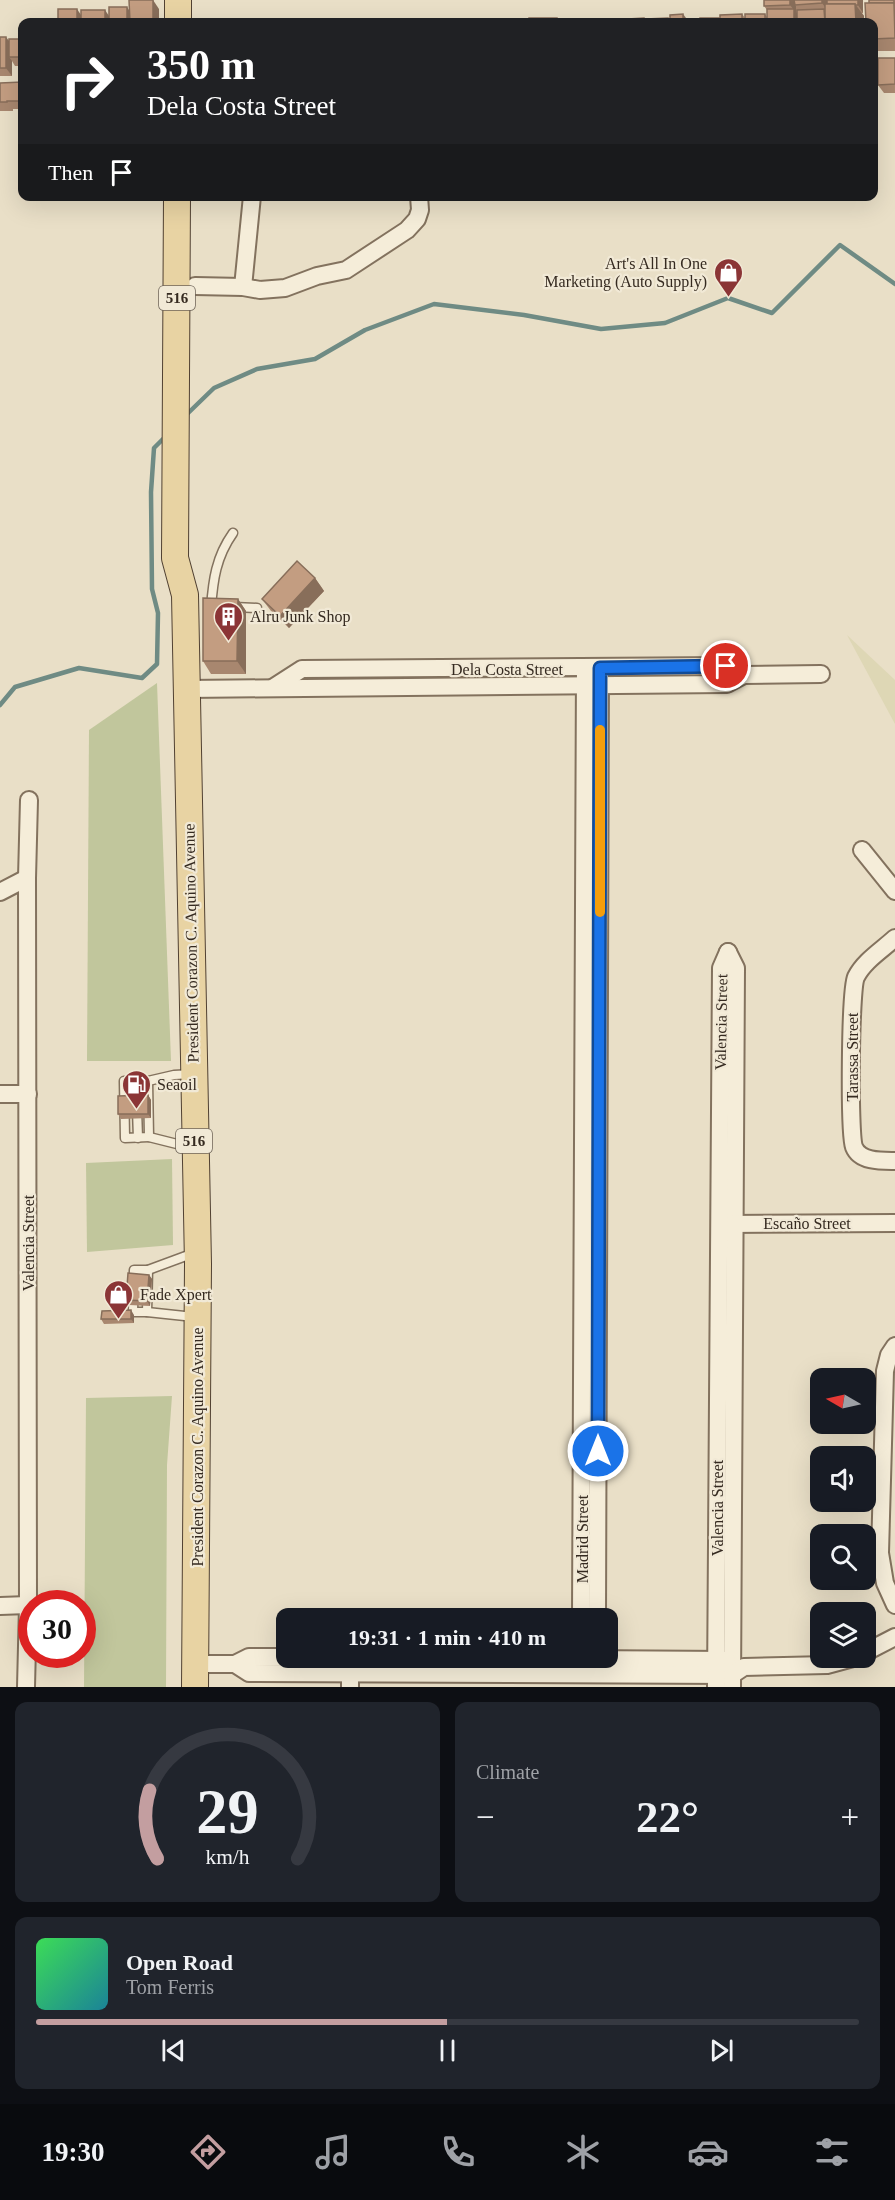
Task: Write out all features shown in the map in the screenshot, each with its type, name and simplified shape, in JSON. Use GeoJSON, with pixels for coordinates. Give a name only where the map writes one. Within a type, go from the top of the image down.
{"type":"FeatureCollection","features":[{"type":"Feature","properties":{"kind":"main road"},"geometry":{"type":"LineString","coordinates":[[178,0],[178,18]]}},
{"type":"Feature","properties":{"kind":"main road"},"geometry":{"type":"LineString","coordinates":[[195,0],[195,18]]}},
{"type":"Feature","properties":{"kind":"main road","name":"President Corazon C. Aquino Avenue"},"geometry":{"type":"LineString","coordinates":[[177,201],[185,390],[193,422],[184,558]]}},
{"type":"Feature","properties":{"kind":"main road","name":"President Corazon C. Aquino Avenue"},"geometry":{"type":"LineString","coordinates":[[195,201],[195,286],[185,390],[176,440],[184,558],[196,606],[187,689],[198,1317],[195,1675]]}},
{"type":"Feature","properties":{"kind":"street"},"geometry":{"type":"LineString","coordinates":[[243,287],[252,201]]}},
{"type":"Feature","properties":{"kind":"street"},"geometry":{"type":"LineString","coordinates":[[195,286],[243,287],[260,290],[285,288],[317,276],[346,270],[407,230],[417,219],[420,210],[419,201]]}},
{"type":"Feature","properties":{"kind":"street","name":"Dela Costa Street"},"geometry":{"type":"LineString","coordinates":[[274,688],[302,669],[726,666],[744,675]]}},
{"type":"Feature","properties":{"kind":"street","name":"Madrid Street"},"geometry":{"type":"LineString","coordinates":[[592,668],[597,1608]]}},
{"type":"Feature","properties":{"kind":"street","name":"Dela Costa Street"},"geometry":{"type":"LineString","coordinates":[[187,689],[726,684],[744,675],[821,674]]}},
{"type":"Feature","properties":{"kind":"street","name":"Madrid Street"},"geometry":{"type":"LineString","coordinates":[[582,1608],[592,687]]}},
{"type":"Feature","properties":{"kind":"street","name":"Valencia Street"},"geometry":{"type":"LineString","coordinates":[[28,800],[28,1590]]}},
{"type":"Feature","properties":{"kind":"street"},"geometry":{"type":"LineString","coordinates":[[862,850],[895,891]]}},
{"type":"Feature","properties":{"kind":"street"},"geometry":{"type":"LineString","coordinates":[[0,892],[27,878]]}},
{"type":"Feature","properties":{"kind":"street","name":"Tarassa Street"},"geometry":{"type":"LineString","coordinates":[[895,938],[862,968],[855,979],[852,1003],[854,1148],[870,1160],[895,1161]]}},
{"type":"Feature","properties":{"kind":"street","name":"Valencia Street"},"geometry":{"type":"LineString","coordinates":[[727,1224],[736,968],[728,952],[721,968],[727,1224],[727,1673]]}},
{"type":"Feature","properties":{"kind":"street"},"geometry":{"type":"LineString","coordinates":[[0,1094],[28,1094]]}},
{"type":"Feature","properties":{"kind":"street","name":"Escaño Street"},"geometry":{"type":"LineString","coordinates":[[727,1224],[895,1223]]}},
{"type":"Feature","properties":{"kind":"street"},"geometry":{"type":"LineString","coordinates":[[895,1346],[889,1355],[885,1371],[880,1553],[885,1583],[895,1605]]}},
{"type":"Feature","properties":{"kind":"street"},"geometry":{"type":"LineString","coordinates":[[0,1606],[18,1605]]}},
{"type":"Feature","properties":{"kind":"street"},"geometry":{"type":"LineString","coordinates":[[876,1647],[895,1637]]}},
{"type":"Feature","properties":{"kind":"street"},"geometry":{"type":"LineString","coordinates":[[195,1675],[235,1664],[249,1657],[276,1657]]}},
{"type":"Feature","properties":{"kind":"street"},"geometry":{"type":"LineString","coordinates":[[235,1664],[249,1673],[483,1673],[572,1668]]}},
{"type":"Feature","properties":{"kind":"street"},"geometry":{"type":"LineString","coordinates":[[613,1668],[727,1673],[810,1666]]}},
{"type":"Feature","properties":{"kind":"street","name":"Valencia Street"},"geometry":{"type":"LineString","coordinates":[[26,1668],[26,1687]]}},
{"type":"Feature","properties":{"kind":"lane"},"geometry":{"type":"LineString","coordinates":[[233,533],[224,546],[196,606],[257,608]]}},
{"type":"Feature","properties":{"kind":"lane"},"geometry":{"type":"LineString","coordinates":[[193,1074],[174,1075],[148,1081],[124,1081],[125,1138],[149,1137],[177,1144],[194,1144]]}},
{"type":"Feature","properties":{"kind":"lane"},"geometry":{"type":"LineString","coordinates":[[148,1081],[149,1137]]}},
{"type":"Feature","properties":{"kind":"lane"},"geometry":{"type":"LineString","coordinates":[[197,1252],[148,1270],[134,1270],[134,1312],[198,1317]]}},
{"type":"Feature","properties":{"kind":"lane"},"geometry":{"type":"LineString","coordinates":[[147,1312],[148,1270]]}},
{"type":"Feature","properties":{"kind":"shaded area"},"geometry":{"type":"Polygon","coordinates":[[[847,635],[895,680],[895,724],[847,635]]]}},
{"type":"Feature","properties":{"kind":"green space"},"geometry":{"type":"Polygon","coordinates":[[[157,683],[171,1061],[87,1061],[89,730],[157,683]]]}},
{"type":"Feature","properties":{"kind":"green space"},"geometry":{"type":"Polygon","coordinates":[[[172,1159],[173,1245],[87,1252],[86,1163],[172,1159]]]}},
{"type":"Feature","properties":{"kind":"green space"},"geometry":{"type":"Polygon","coordinates":[[[172,1396],[167,1465],[166,1687],[84,1687],[84,1668],[96,1668],[96,1590],[85,1590],[86,1398],[172,1396]]]}},
{"type":"Feature","properties":{"kind":"building"},"geometry":{"type":"Polygon","coordinates":[[[129,0],[153,0],[153,18],[130,18],[129,0]]]}},
{"type":"Feature","properties":{"kind":"building"},"geometry":{"type":"Polygon","coordinates":[[[764,0],[790,0],[790,5],[764,6],[764,0]]]}},
{"type":"Feature","properties":{"kind":"building"},"geometry":{"type":"Polygon","coordinates":[[[794,0],[822,0],[822,3],[795,5],[794,0]]]}},
{"type":"Feature","properties":{"kind":"building"},"geometry":{"type":"Polygon","coordinates":[[[827,0],[858,0],[858,5],[827,4],[827,0]]]}},
{"type":"Feature","properties":{"kind":"building"},"geometry":{"type":"Polygon","coordinates":[[[869,0],[894,0],[894,3],[869,3],[869,0]]]}},
{"type":"Feature","properties":{"kind":"building"},"geometry":{"type":"Polygon","coordinates":[[[865,3],[894,3],[895,38],[878,39],[878,18],[866,18],[865,3]]]}},
{"type":"Feature","properties":{"kind":"building"},"geometry":{"type":"Polygon","coordinates":[[[825,4],[855,4],[856,18],[825,18],[825,4]]]}},
{"type":"Feature","properties":{"kind":"building"},"geometry":{"type":"Polygon","coordinates":[[[109,7],[127,7],[127,18],[109,18],[109,7]]]}},
{"type":"Feature","properties":{"kind":"building"},"geometry":{"type":"Polygon","coordinates":[[[58,9],[77,9],[77,18],[58,18],[58,9]]]}},
{"type":"Feature","properties":{"kind":"building"},"geometry":{"type":"Polygon","coordinates":[[[767,9],[794,9],[794,18],[767,18],[767,9]]]}},
{"type":"Feature","properties":{"kind":"building"},"geometry":{"type":"Polygon","coordinates":[[[824,9],[825,18],[797,18],[797,10],[824,9]]]}},
{"type":"Feature","properties":{"kind":"building"},"geometry":{"type":"Polygon","coordinates":[[[81,10],[105,10],[105,18],[81,18],[81,10]]]}},
{"type":"Feature","properties":{"kind":"building"},"geometry":{"type":"Polygon","coordinates":[[[683,14],[683,18],[670,18],[670,15],[683,14]]]}},
{"type":"Feature","properties":{"kind":"building"},"geometry":{"type":"Polygon","coordinates":[[[742,14],[742,18],[720,18],[720,15],[742,14]]]}},
{"type":"Feature","properties":{"kind":"building"},"geometry":{"type":"Polygon","coordinates":[[[745,14],[765,14],[765,18],[745,18],[745,14]]]}},
{"type":"Feature","properties":{"kind":"building"},"geometry":{"type":"Polygon","coordinates":[[[0,37],[6,37],[6,68],[0,68],[0,37]]]}},
{"type":"Feature","properties":{"kind":"building"},"geometry":{"type":"Polygon","coordinates":[[[9,39],[18,39],[18,57],[9,57],[9,39]]]}},
{"type":"Feature","properties":{"kind":"building"},"geometry":{"type":"Polygon","coordinates":[[[878,58],[895,58],[895,84],[878,85],[878,58]]]}},
{"type":"Feature","properties":{"kind":"building"},"geometry":{"type":"Polygon","coordinates":[[[18,82],[18,101],[0,102],[0,83],[18,82]]]}},
{"type":"Feature","properties":{"kind":"building"},"geometry":{"type":"Polygon","coordinates":[[[297,561],[315,578],[280,616],[262,599],[297,561]]]}},
{"type":"Feature","properties":{"kind":"building"},"geometry":{"type":"Polygon","coordinates":[[[203,598],[238,599],[237,661],[203,661],[203,598]]]}},
{"type":"Feature","properties":{"kind":"building","name":"Seaoil"},"geometry":{"type":"Polygon","coordinates":[[[148,1095],[148,1114],[118,1114],[118,1096],[148,1095]]]}},
{"type":"Feature","properties":{"kind":"building"},"geometry":{"type":"Polygon","coordinates":[[[128,1273],[149,1275],[147,1301],[126,1300],[128,1273]]]}},
{"type":"Feature","properties":{"kind":"building"},"geometry":{"type":"Polygon","coordinates":[[[131,1310],[131,1319],[101,1319],[102,1311],[131,1310]]]}},
{"type":"Feature","properties":{"kind":"waterway"},"geometry":{"type":"LineString","coordinates":[[184,417],[214,388],[257,369],[315,359],[365,330],[434,304],[524,315],[601,329],[665,323],[728,298],[772,313],[840,245],[895,284]]}},
{"type":"Feature","properties":{"kind":"waterway"},"geometry":{"type":"LineString","coordinates":[[0,705],[15,687],[79,668],[142,678],[157,664],[158,613],[152,589],[151,492],[154,448],[166,436]]}},
{"type":"Feature","properties":{"kind":"slow traffic"},"geometry":{"type":"LineString","coordinates":[[600,730],[600,912]]}},
{"type":"Feature","properties":{"kind":"place","name":"Art's All In One Marketing (Auto Supply)"},"geometry":{"type":"Point","coordinates":[728,298]}},
{"type":"Feature","properties":{"kind":"place","name":"Alru Junk Shop"},"geometry":{"type":"Point","coordinates":[229,642]}},
{"type":"Feature","properties":{"kind":"place","name":"Seaoil"},"geometry":{"type":"Point","coordinates":[136,1110]}},
{"type":"Feature","properties":{"kind":"place","name":"Fade Xpert"},"geometry":{"type":"Point","coordinates":[119,1320]}},
{"type":"Feature","properties":{"kind":"route"},"geometry":{"type":"LineString","coordinates":[[598,1451],[600,668],[726,666]]}}]}
